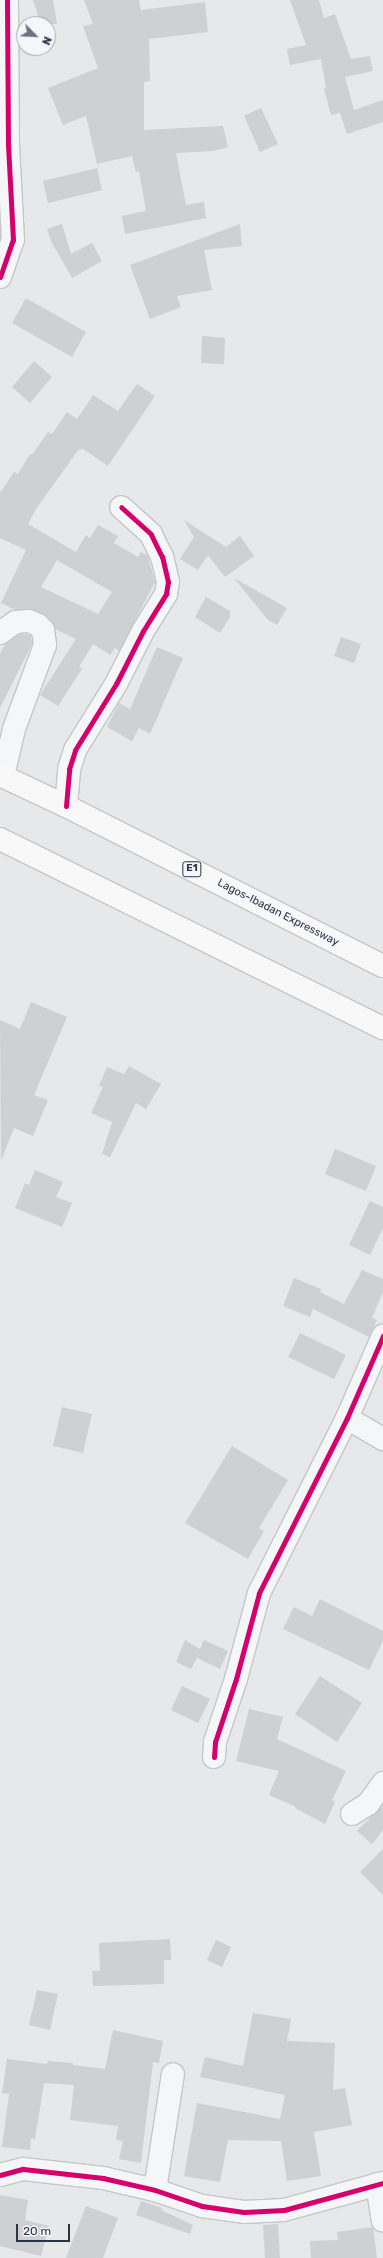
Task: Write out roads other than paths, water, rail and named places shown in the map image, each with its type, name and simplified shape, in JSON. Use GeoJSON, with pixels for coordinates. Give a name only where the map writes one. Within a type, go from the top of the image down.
{"type":"FeatureCollection","features":[{"type":"Feature","properties":{"kind":"highway","name":"Lagos-Ibadan Expressway"},"geometry":{"type":"LineString","coordinates":[[1,776],[66,806],[383,966]]}},
{"type":"Feature","properties":{"kind":"highway"},"geometry":{"type":"LineString","coordinates":[[0,839],[383,1028]]}},
{"type":"Feature","properties":{"kind":"street"},"geometry":{"type":"LineString","coordinates":[[0,277],[13,240],[8,145],[8,0]]}},
{"type":"Feature","properties":{"kind":"street"},"geometry":{"type":"LineString","coordinates":[[66,806],[69,769],[75,750],[116,684],[143,631],[166,594],[168,582],[162,557],[151,534],[121,507]]}},
{"type":"Feature","properties":{"kind":"street"},"geometry":{"type":"LineString","coordinates":[[0,633],[16,622],[29,621],[38,625],[43,630],[45,644],[14,729],[1,776]]}},
{"type":"Feature","properties":{"kind":"street"},"geometry":{"type":"LineString","coordinates":[[214,1757],[215,1742],[236,1679],[259,1593],[347,1418],[383,1336]]}},
{"type":"Feature","properties":{"kind":"street"},"geometry":{"type":"LineString","coordinates":[[347,1418],[383,1439]]}},
{"type":"Feature","properties":{"kind":"street"},"geometry":{"type":"LineString","coordinates":[[352,1814],[368,1804],[383,1783]]}},
{"type":"Feature","properties":{"kind":"street"},"geometry":{"type":"LineString","coordinates":[[155,2190],[173,2074]]}},
{"type":"Feature","properties":{"kind":"street"},"geometry":{"type":"LineString","coordinates":[[0,2175],[24,2169],[103,2178],[155,2190],[202,2206],[244,2212],[284,2210],[365,2189],[380,2183],[383,2221]]}}]}
